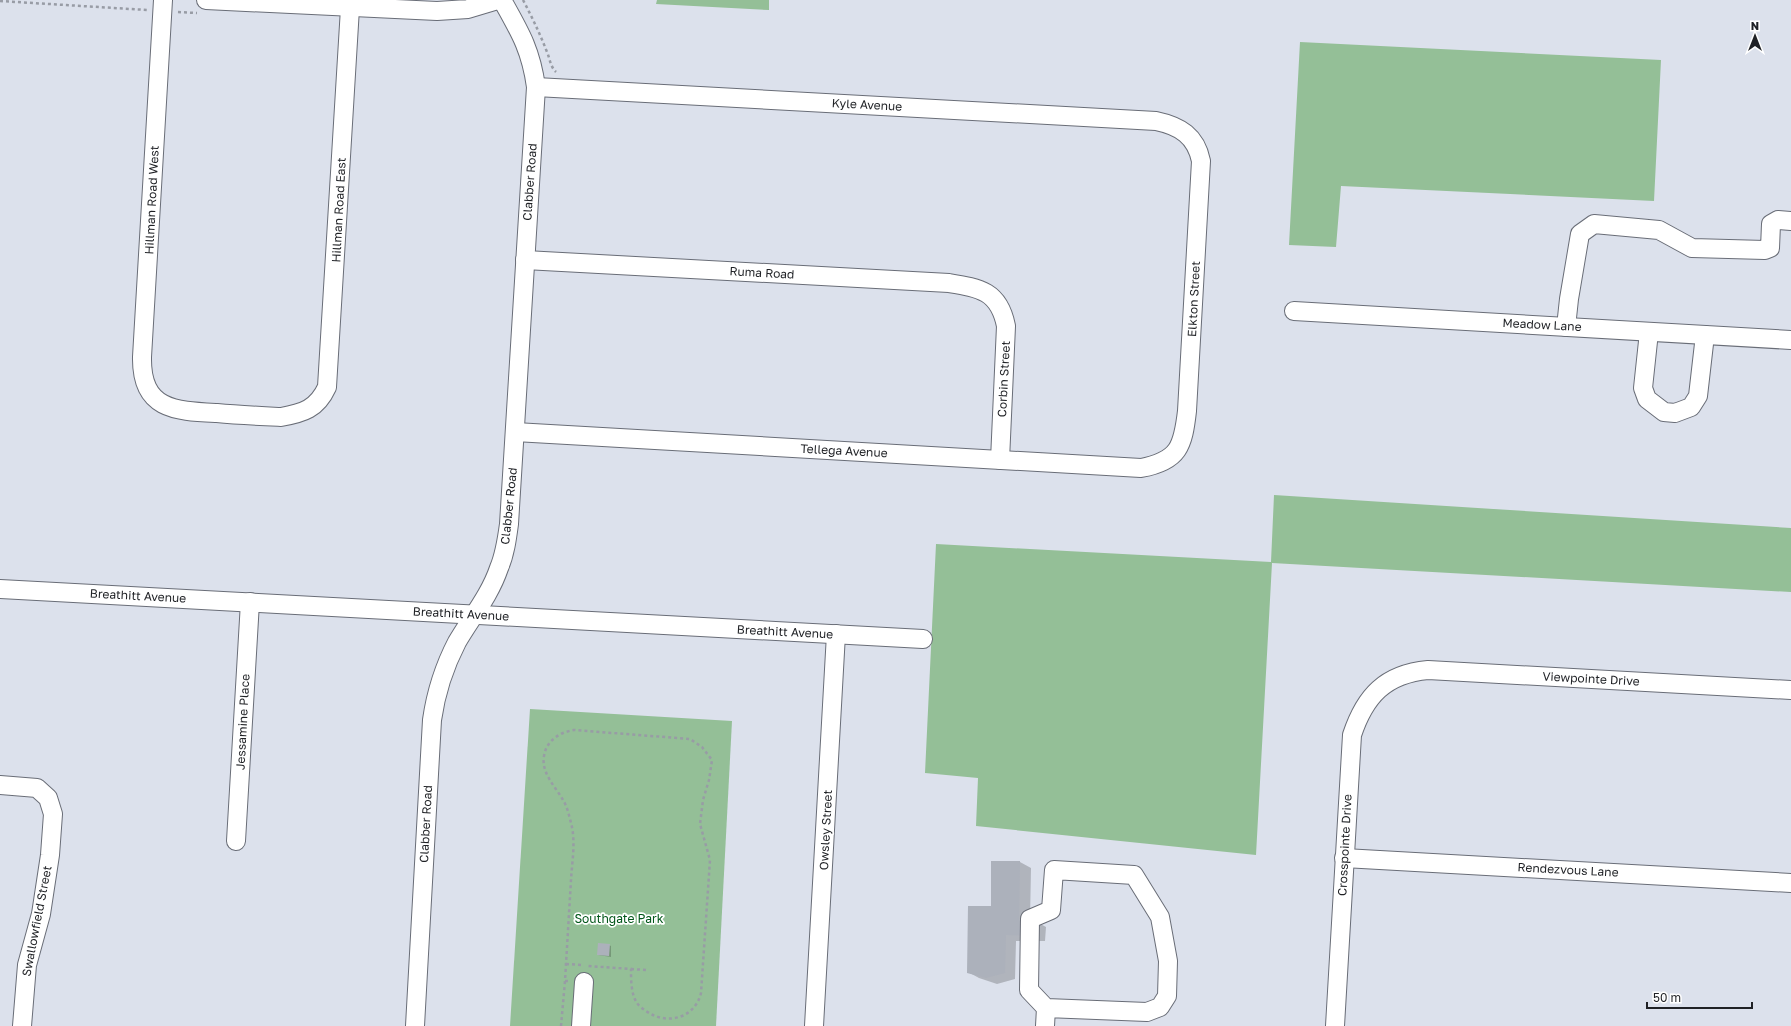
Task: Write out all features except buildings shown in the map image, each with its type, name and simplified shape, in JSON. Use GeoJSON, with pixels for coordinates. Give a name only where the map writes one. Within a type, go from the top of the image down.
{"type":"FeatureCollection","features":[{"type":"Feature","properties":{"kind":"street","name":"Hillman Road West"},"geometry":{"type":"LineString","coordinates":[[163,0],[142,368],[147,388],[154,397],[169,407],[188,412],[281,417],[297,414],[314,406]]}},
{"type":"Feature","properties":{"kind":"street"},"geometry":{"type":"LineString","coordinates":[[206,0],[350,8],[454,11],[498,0]]}},
{"type":"Feature","properties":{"kind":"street","name":"Clabber Road"},"geometry":{"type":"LineString","coordinates":[[414,1026],[432,720],[435,697],[443,670],[499,570],[506,546],[510,524],[536,87],[534,70],[524,38],[502,0]]}},
{"type":"Feature","properties":{"kind":"street","name":"Hillman Road East"},"geometry":{"type":"LineString","coordinates":[[314,406],[322,398],[327,387],[329,374],[350,8]]}},
{"type":"Feature","properties":{"kind":"street","name":"Kyle Avenue"},"geometry":{"type":"LineString","coordinates":[[536,87],[1156,121],[1176,126],[1192,139]]}},
{"type":"Feature","properties":{"kind":"street","name":"Elkton Street"},"geometry":{"type":"LineString","coordinates":[[1171,457],[1180,447],[1184,436],[1187,411],[1201,170],[1199,154],[1192,139]]}},
{"type":"Feature","properties":{"kind":"street"},"geometry":{"type":"LineString","coordinates":[[1566,327],[1569,299],[1580,234],[1594,224],[1659,230],[1692,248],[1765,250],[1770,248],[1771,224],[1778,220],[1791,221]]}},
{"type":"Feature","properties":{"kind":"street","name":"Ruma Road"},"geometry":{"type":"LineString","coordinates":[[525,260],[949,284],[974,288],[986,292],[996,300]]}},
{"type":"Feature","properties":{"kind":"street","name":"Corbin Street"},"geometry":{"type":"LineString","coordinates":[[996,300],[1004,317],[1006,336],[1000,460]]}},
{"type":"Feature","properties":{"kind":"street","name":"Meadow Lane"},"geometry":{"type":"LineString","coordinates":[[1294,311],[1791,340]]}},
{"type":"Feature","properties":{"kind":"street"},"geometry":{"type":"LineString","coordinates":[[1649,332],[1644,388],[1647,400],[1664,412],[1675,413],[1691,407],[1698,396],[1705,335]]}},
{"type":"Feature","properties":{"kind":"street","name":"Tellega Avenue"},"geometry":{"type":"LineString","coordinates":[[515,432],[1141,468],[1162,462],[1171,457]]}},
{"type":"Feature","properties":{"kind":"street","name":"Breathitt Avenue"},"geometry":{"type":"LineString","coordinates":[[0,589],[923,639]]}},
{"type":"Feature","properties":{"kind":"street","name":"Jessamine Place"},"geometry":{"type":"LineString","coordinates":[[236,841],[250,602]]}},
{"type":"Feature","properties":{"kind":"street","name":"Owsley Street"},"geometry":{"type":"LineString","coordinates":[[814,1026],[836,634]]}},
{"type":"Feature","properties":{"kind":"street","name":"Viewpointe Drive"},"geometry":{"type":"LineString","coordinates":[[1392,679],[1404,674],[1428,670],[1791,690]]}},
{"type":"Feature","properties":{"kind":"street","name":"Crosspointe Drive"},"geometry":{"type":"LineString","coordinates":[[1335,1026],[1352,735],[1358,716],[1366,702],[1375,692],[1392,679]]}},
{"type":"Feature","properties":{"kind":"street","name":"Swallowfield Street"},"geometry":{"type":"LineString","coordinates":[[0,785],[33,787],[45,794],[50,803],[53,814],[50,855],[41,914],[27,965],[22,1026]]}},
{"type":"Feature","properties":{"kind":"street","name":"Rendezvous Lane"},"geometry":{"type":"LineString","coordinates":[[1344,858],[1791,883]]}},
{"type":"Feature","properties":{"kind":"street"},"geometry":{"type":"LineString","coordinates":[[1045,1026],[1046,1008],[1029,990],[1030,919],[1051,910],[1054,870],[1134,875],[1160,917],[1168,961],[1167,996],[1160,1007],[1147,1012],[1046,1008]]}},
{"type":"Feature","properties":{"kind":"street"},"geometry":{"type":"LineString","coordinates":[[581,1026],[584,982]]}},
{"type":"Feature","properties":{"kind":"path"},"geometry":{"type":"LineString","coordinates":[[523,0],[537,26],[552,67],[556,72],[564,72]]}},
{"type":"Feature","properties":{"kind":"path"},"geometry":{"type":"LineString","coordinates":[[631,969],[633,992],[637,1004],[659,1018],[670,1019],[680,1017],[695,1008],[701,993],[710,860],[700,824],[712,760],[702,747],[690,739],[574,730],[566,732],[551,741],[544,756],[546,772],[564,801],[572,824],[573,847],[566,964],[646,970]]}},
{"type":"Feature","properties":{"kind":"path"},"geometry":{"type":"LineString","coordinates":[[561,1026],[565,981]]}},
{"type":"Feature","properties":{"kind":"green space"},"geometry":{"type":"Polygon","coordinates":[[[657,0],[769,0],[769,10],[656,4],[657,0]]]}},
{"type":"Feature","properties":{"kind":"green space"},"geometry":{"type":"Polygon","coordinates":[[[1300,42],[1661,60],[1654,201],[1341,186],[1336,247],[1289,245],[1300,42]]]}},
{"type":"Feature","properties":{"kind":"green space"},"geometry":{"type":"Polygon","coordinates":[[[1274,495],[1791,528],[1791,592],[1272,563],[1256,855],[976,826],[978,778],[925,773],[936,544],[1271,562],[1274,495]]]}},
{"type":"Feature","properties":{"kind":"green space","name":"Southgate Park"},"geometry":{"type":"Polygon","coordinates":[[[530,709],[732,721],[716,1026],[510,1026],[530,709]]]}}]}
